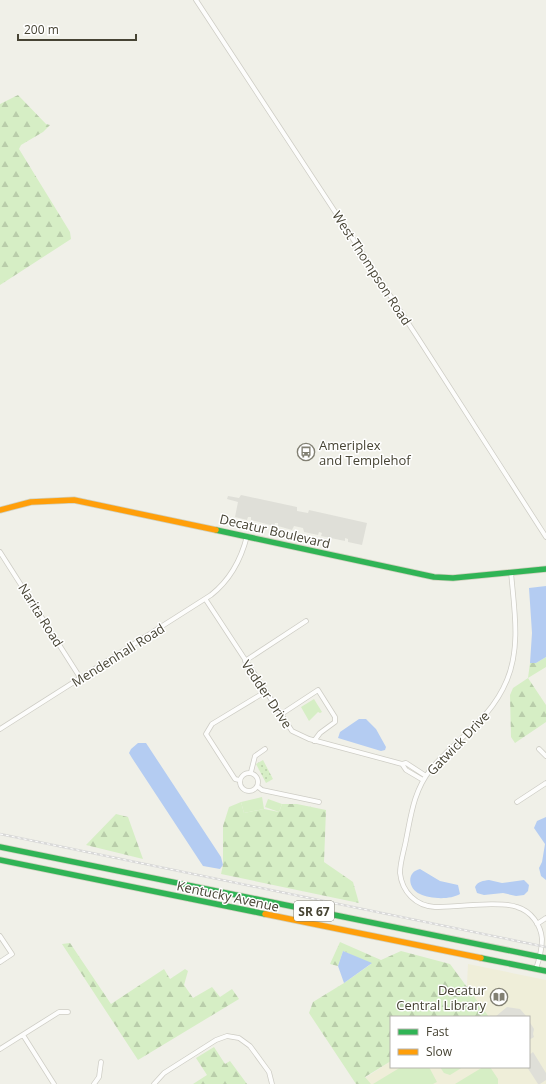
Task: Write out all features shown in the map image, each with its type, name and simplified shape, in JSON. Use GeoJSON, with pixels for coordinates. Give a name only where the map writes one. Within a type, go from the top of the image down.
{"type":"FeatureCollection","features":[{"type":"Feature","properties":{"kind":"main road","name":"Decatur Boulevard"},"geometry":{"type":"LineString","coordinates":[[0,510],[33,501],[74,499],[434,577],[452,578],[546,569]]}},
{"type":"Feature","properties":{"kind":"main road","name":"Kentucky Avenue"},"geometry":{"type":"LineString","coordinates":[[0,847],[546,958]]}},
{"type":"Feature","properties":{"kind":"main road","name":"Kentucky Avenue"},"geometry":{"type":"LineString","coordinates":[[0,860],[546,971]]}},
{"type":"Feature","properties":{"kind":"street","name":"West Thompson Road"},"geometry":{"type":"LineString","coordinates":[[196,0],[413,331],[546,538]]}},
{"type":"Feature","properties":{"kind":"street","name":"Mendenhall Road"},"geometry":{"type":"LineString","coordinates":[[0,729],[206,600],[231,575],[240,559],[248,536]]}},
{"type":"Feature","properties":{"kind":"street","name":"Narita Road"},"geometry":{"type":"LineString","coordinates":[[0,552],[81,679]]}},
{"type":"Feature","properties":{"kind":"street","name":"Gatwick Drive"},"geometry":{"type":"LineString","coordinates":[[511,572],[515,640],[512,663],[507,681],[496,702],[484,719],[438,762],[423,780],[413,804],[400,868],[401,881],[416,902],[432,907],[513,906],[528,913],[537,924]]}},
{"type":"Feature","properties":{"kind":"street","name":"Vedder Drive"},"geometry":{"type":"LineString","coordinates":[[206,600],[264,692],[292,731],[299,736],[314,741],[402,764],[409,764],[426,776]]}},
{"type":"Feature","properties":{"kind":"street"},"geometry":{"type":"LineString","coordinates":[[245,661],[306,621]]}},
{"type":"Feature","properties":{"kind":"street"},"geometry":{"type":"LineString","coordinates":[[280,715],[318,690],[335,717],[335,722],[320,732],[314,741]]}},
{"type":"Feature","properties":{"kind":"street"},"geometry":{"type":"LineString","coordinates":[[239,780],[235,779],[206,734],[212,724],[264,692]]}},
{"type":"Feature","properties":{"kind":"street"},"geometry":{"type":"LineString","coordinates":[[539,749],[546,756]]}},
{"type":"Feature","properties":{"kind":"street"},"geometry":{"type":"LineString","coordinates":[[251,772],[255,756],[265,750]]}},
{"type":"Feature","properties":{"kind":"street","name":"Vedder Drive"},"geometry":{"type":"LineString","coordinates":[[402,764],[406,770],[423,780]]}},
{"type":"Feature","properties":{"kind":"street"},"geometry":{"type":"LineString","coordinates":[[251,772],[242,775],[239,780],[240,786],[244,790],[250,791],[257,786]]}},
{"type":"Feature","properties":{"kind":"street"},"geometry":{"type":"LineString","coordinates":[[251,772],[257,778],[257,786]]}},
{"type":"Feature","properties":{"kind":"street"},"geometry":{"type":"LineString","coordinates":[[517,802],[546,783]]}},
{"type":"Feature","properties":{"kind":"street"},"geometry":{"type":"LineString","coordinates":[[257,786],[262,790],[319,802]]}},
{"type":"Feature","properties":{"kind":"street"},"geometry":{"type":"LineString","coordinates":[[536,969],[542,938],[537,924],[546,918]]}},
{"type":"Feature","properties":{"kind":"street"},"geometry":{"type":"LineString","coordinates":[[0,936],[12,954],[0,962]]}},
{"type":"Feature","properties":{"kind":"street"},"geometry":{"type":"LineString","coordinates":[[0,1049],[59,1012],[68,1012]]}},
{"type":"Feature","properties":{"kind":"street"},"geometry":{"type":"LineString","coordinates":[[23,1035],[54,1084]]}},
{"type":"Feature","properties":{"kind":"street"},"geometry":{"type":"LineString","coordinates":[[154,1084],[164,1073],[216,1040],[227,1036],[242,1039],[250,1046],[266,1067],[270,1074],[272,1084]]}},
{"type":"Feature","properties":{"kind":"street"},"geometry":{"type":"LineString","coordinates":[[94,1084],[99,1077],[101,1062]]}},
{"type":"Feature","properties":{"kind":"shaded area"},"geometry":{"type":"Polygon","coordinates":[[[241,495],[297,507],[297,511],[308,513],[309,510],[367,523],[362,545],[348,542],[348,539],[345,538],[345,541],[321,536],[322,533],[319,532],[318,535],[304,532],[303,528],[294,526],[292,530],[278,526],[278,523],[275,523],[274,526],[251,520],[251,517],[248,517],[247,520],[235,517],[238,502],[227,499],[228,496],[239,498],[241,495]]]}},
{"type":"Feature","properties":{"kind":"shaded area"},"geometry":{"type":"Polygon","coordinates":[[[468,964],[546,980],[546,1084],[356,1084],[390,1062],[390,1068],[530,1068],[530,1016],[461,1016],[466,1005],[468,964]]]}},
{"type":"Feature","properties":{"kind":"shaded area"},"geometry":{"type":"Polygon","coordinates":[[[507,1007],[520,1009],[526,1016],[496,1016],[507,1007]]]}},
{"type":"Feature","properties":{"kind":"shaded area"},"geometry":{"type":"Polygon","coordinates":[[[530,1023],[534,1029],[534,1037],[530,1039],[530,1023]]]}},
{"type":"Feature","properties":{"kind":"shaded area"},"geometry":{"type":"Polygon","coordinates":[[[533,1052],[546,1073],[546,1080],[540,1084],[538,1084],[528,1068],[530,1068],[530,1054],[533,1052]]]}},
{"type":"Feature","properties":{"kind":"green space"},"geometry":{"type":"Polygon","coordinates":[[[18,95],[46,124],[50,125],[43,132],[21,145],[19,149],[70,232],[71,239],[0,285],[0,104],[18,95]]]}},
{"type":"Feature","properties":{"kind":"green space"},"geometry":{"type":"Polygon","coordinates":[[[546,657],[546,667],[528,678],[530,663],[536,663],[546,657]]]}},
{"type":"Feature","properties":{"kind":"green space"},"geometry":{"type":"Polygon","coordinates":[[[528,678],[546,705],[546,722],[515,743],[511,737],[510,695],[513,688],[528,678]]]}},
{"type":"Feature","properties":{"kind":"green space"},"geometry":{"type":"Polygon","coordinates":[[[314,699],[322,712],[318,712],[309,721],[301,707],[314,699]]]}},
{"type":"Feature","properties":{"kind":"green space"},"geometry":{"type":"Polygon","coordinates":[[[263,760],[273,779],[266,783],[256,764],[263,760]]]}},
{"type":"Feature","properties":{"kind":"green space"},"geometry":{"type":"Polygon","coordinates":[[[262,797],[264,809],[244,813],[241,802],[262,797]]]}},
{"type":"Feature","properties":{"kind":"green space"},"geometry":{"type":"Polygon","coordinates":[[[268,799],[282,804],[279,812],[265,807],[268,799]]]}},
{"type":"Feature","properties":{"kind":"green space"},"geometry":{"type":"Polygon","coordinates":[[[241,802],[244,813],[264,809],[279,812],[282,804],[297,804],[326,810],[324,862],[353,882],[359,903],[221,874],[223,865],[223,826],[229,807],[241,802]]]}},
{"type":"Feature","properties":{"kind":"green space"},"geometry":{"type":"Polygon","coordinates":[[[116,814],[128,817],[143,859],[86,845],[116,814]]]}},
{"type":"Feature","properties":{"kind":"green space"},"geometry":{"type":"Polygon","coordinates":[[[340,942],[381,960],[401,951],[450,964],[488,1016],[390,1016],[390,1062],[365,1077],[371,1084],[356,1084],[309,1013],[313,1002],[371,964],[343,951],[338,966],[330,964],[340,942]]]}},
{"type":"Feature","properties":{"kind":"green space"},"geometry":{"type":"Polygon","coordinates":[[[70,943],[111,1004],[164,969],[170,979],[185,969],[188,971],[184,985],[193,998],[212,987],[220,997],[232,989],[239,999],[138,1060],[62,944],[70,943]]]}},
{"type":"Feature","properties":{"kind":"green space"},"geometry":{"type":"Polygon","coordinates":[[[214,1047],[225,1064],[230,1061],[247,1084],[193,1084],[207,1075],[196,1058],[214,1047]]]}},
{"type":"Feature","properties":{"kind":"green space"},"geometry":{"type":"Polygon","coordinates":[[[399,1068],[430,1068],[437,1082],[433,1084],[373,1084],[399,1068]]]}},
{"type":"Feature","properties":{"kind":"green space"},"geometry":{"type":"Polygon","coordinates":[[[441,1068],[461,1068],[450,1075],[444,1073],[441,1068]]]}},
{"type":"Feature","properties":{"kind":"green space"},"geometry":{"type":"Polygon","coordinates":[[[481,1068],[491,1068],[498,1079],[498,1084],[455,1084],[481,1068]]]}},
{"type":"Feature","properties":{"kind":"water"},"geometry":{"type":"Polygon","coordinates":[[[546,586],[546,657],[536,663],[530,663],[532,633],[529,588],[546,586]]]}},
{"type":"Feature","properties":{"kind":"water"},"geometry":{"type":"Polygon","coordinates":[[[359,719],[366,719],[376,729],[386,747],[385,750],[381,751],[338,738],[340,732],[359,719]]]}},
{"type":"Feature","properties":{"kind":"water"},"geometry":{"type":"Polygon","coordinates":[[[138,743],[146,743],[221,857],[223,865],[220,869],[203,866],[132,758],[129,753],[138,743]]]}},
{"type":"Feature","properties":{"kind":"water"},"geometry":{"type":"Polygon","coordinates":[[[546,817],[546,880],[541,876],[539,868],[542,862],[545,844],[534,828],[537,821],[546,817]]]}},
{"type":"Feature","properties":{"kind":"water"},"geometry":{"type":"Polygon","coordinates":[[[420,869],[440,881],[458,885],[460,894],[440,898],[424,896],[416,892],[410,881],[412,873],[420,869]]]}},
{"type":"Feature","properties":{"kind":"water"},"geometry":{"type":"Polygon","coordinates":[[[489,880],[502,883],[524,880],[529,885],[528,891],[524,895],[516,896],[503,893],[484,895],[477,893],[475,887],[476,885],[489,880]]]}},
{"type":"Feature","properties":{"kind":"water"},"geometry":{"type":"Polygon","coordinates":[[[343,951],[372,963],[344,983],[338,966],[343,951]]]}},
{"type":"Feature","properties":{"kind":"railway"},"geometry":{"type":"LineString","coordinates":[[0,834],[546,947]]}},
{"type":"Feature","properties":{"kind":"traffic: fast"},"geometry":{"type":"LineString","coordinates":[[216,530],[434,577],[453,578],[546,569]]}},
{"type":"Feature","properties":{"kind":"traffic: fast"},"geometry":{"type":"LineString","coordinates":[[0,847],[546,958]]}},
{"type":"Feature","properties":{"kind":"traffic: fast"},"geometry":{"type":"LineString","coordinates":[[0,860],[265,914]]}},
{"type":"Feature","properties":{"kind":"traffic: fast"},"geometry":{"type":"LineString","coordinates":[[481,958],[546,971]]}},
{"type":"Feature","properties":{"kind":"traffic: slow"},"geometry":{"type":"LineString","coordinates":[[0,510],[31,502],[74,500],[216,530]]}},
{"type":"Feature","properties":{"kind":"traffic: slow"},"geometry":{"type":"LineString","coordinates":[[265,914],[481,958]]}},
{"type":"Feature","properties":{"kind":"place","name":"Ameriplex and Templehof"},"geometry":{"type":"Point","coordinates":[306,452]}},
{"type":"Feature","properties":{"kind":"place","name":"Decatur Central Library"},"geometry":{"type":"Point","coordinates":[499,997]}}]}
